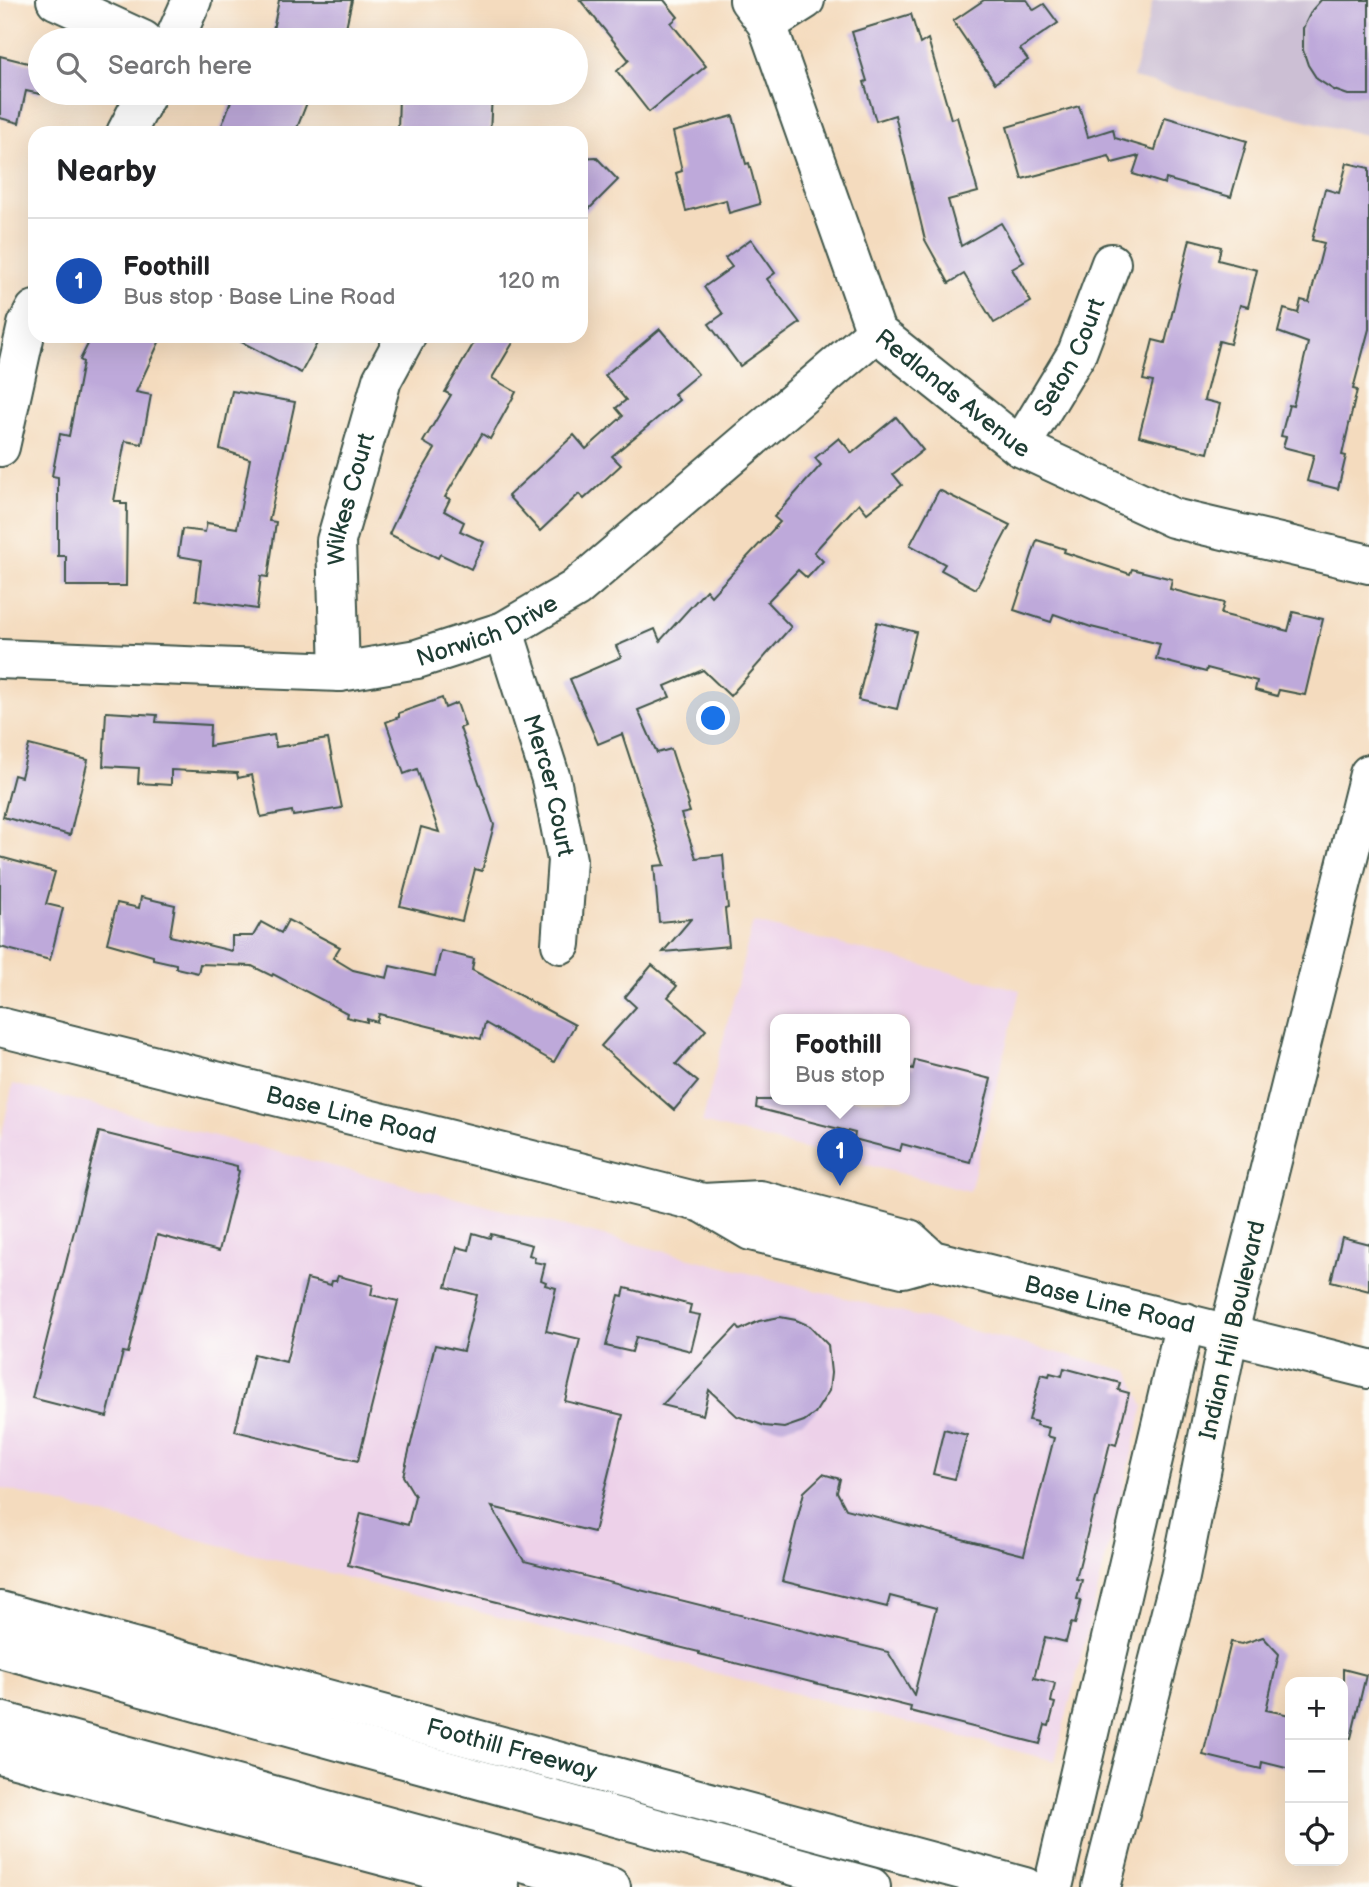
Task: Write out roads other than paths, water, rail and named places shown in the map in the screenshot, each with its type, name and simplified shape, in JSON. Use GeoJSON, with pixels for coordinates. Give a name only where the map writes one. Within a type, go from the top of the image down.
{"type":"FeatureCollection","features":[{"type":"Feature","properties":{"kind":"main road"},"geometry":{"type":"LineString","coordinates":[[56,0],[117,28]]}},
{"type":"Feature","properties":{"kind":"main road"},"geometry":{"type":"LineString","coordinates":[[179,28],[192,0]]}},
{"type":"Feature","properties":{"kind":"main road"},"geometry":{"type":"LineString","coordinates":[[758,12],[805,0]]}},
{"type":"Feature","properties":{"kind":"main road","name":"Redlands Avenue"},"geometry":{"type":"LineString","coordinates":[[758,12],[876,332],[1020,447],[1173,518],[1369,564]]}},
{"type":"Feature","properties":{"kind":"main road"},"geometry":{"type":"LineString","coordinates":[[130,126],[141,105]]}},
{"type":"Feature","properties":{"kind":"main road","name":"Seton Court"},"geometry":{"type":"LineString","coordinates":[[1020,447],[1077,353],[1111,263]]}},
{"type":"Feature","properties":{"kind":"main road"},"geometry":{"type":"LineString","coordinates":[[0,447],[28,323]]}},
{"type":"Feature","properties":{"kind":"main road","name":"Norwich Drive"},"geometry":{"type":"LineString","coordinates":[[0,659],[340,672],[417,659],[504,631],[575,589],[876,332]]}},
{"type":"Feature","properties":{"kind":"main road","name":"Wilkes Court"},"geometry":{"type":"LineString","coordinates":[[340,672],[336,541],[382,380],[402,343]]}},
{"type":"Feature","properties":{"kind":"main road","name":"Mercer Court"},"geometry":{"type":"LineString","coordinates":[[504,631],[551,779],[567,860],[561,944]]}},
{"type":"Feature","properties":{"kind":"main road","name":"Indian Hill Boulevard"},"geometry":{"type":"LineString","coordinates":[[1101,1887],[1180,1577],[1229,1332],[1369,774]]}},
{"type":"Feature","properties":{"kind":"main road","name":"Base Line Road"},"geometry":{"type":"LineString","coordinates":[[0,1027],[703,1203],[751,1231],[903,1268],[932,1259],[1369,1369]]}},
{"type":"Feature","properties":{"kind":"main road","name":"Indian Hill Boulevard"},"geometry":{"type":"LineString","coordinates":[[1053,1887],[1185,1322]]}},
{"type":"Feature","properties":{"kind":"main road","name":"Foothill Freeway"},"geometry":{"type":"LineString","coordinates":[[0,1611],[1025,1887]]}},
{"type":"Feature","properties":{"kind":"main road"},"geometry":{"type":"LineString","coordinates":[[0,1648],[871,1887]]}},
{"type":"Feature","properties":{"kind":"main road"},"geometry":{"type":"LineString","coordinates":[[0,1721],[611,1887]]}},
{"type":"Feature","properties":{"kind":"main road"},"geometry":{"type":"LineString","coordinates":[[0,1754],[500,1887]]}},
{"type":"Feature","properties":{"kind":"place","name":"Foothill"},"geometry":{"type":"Point","coordinates":[840,1186]}}]}
